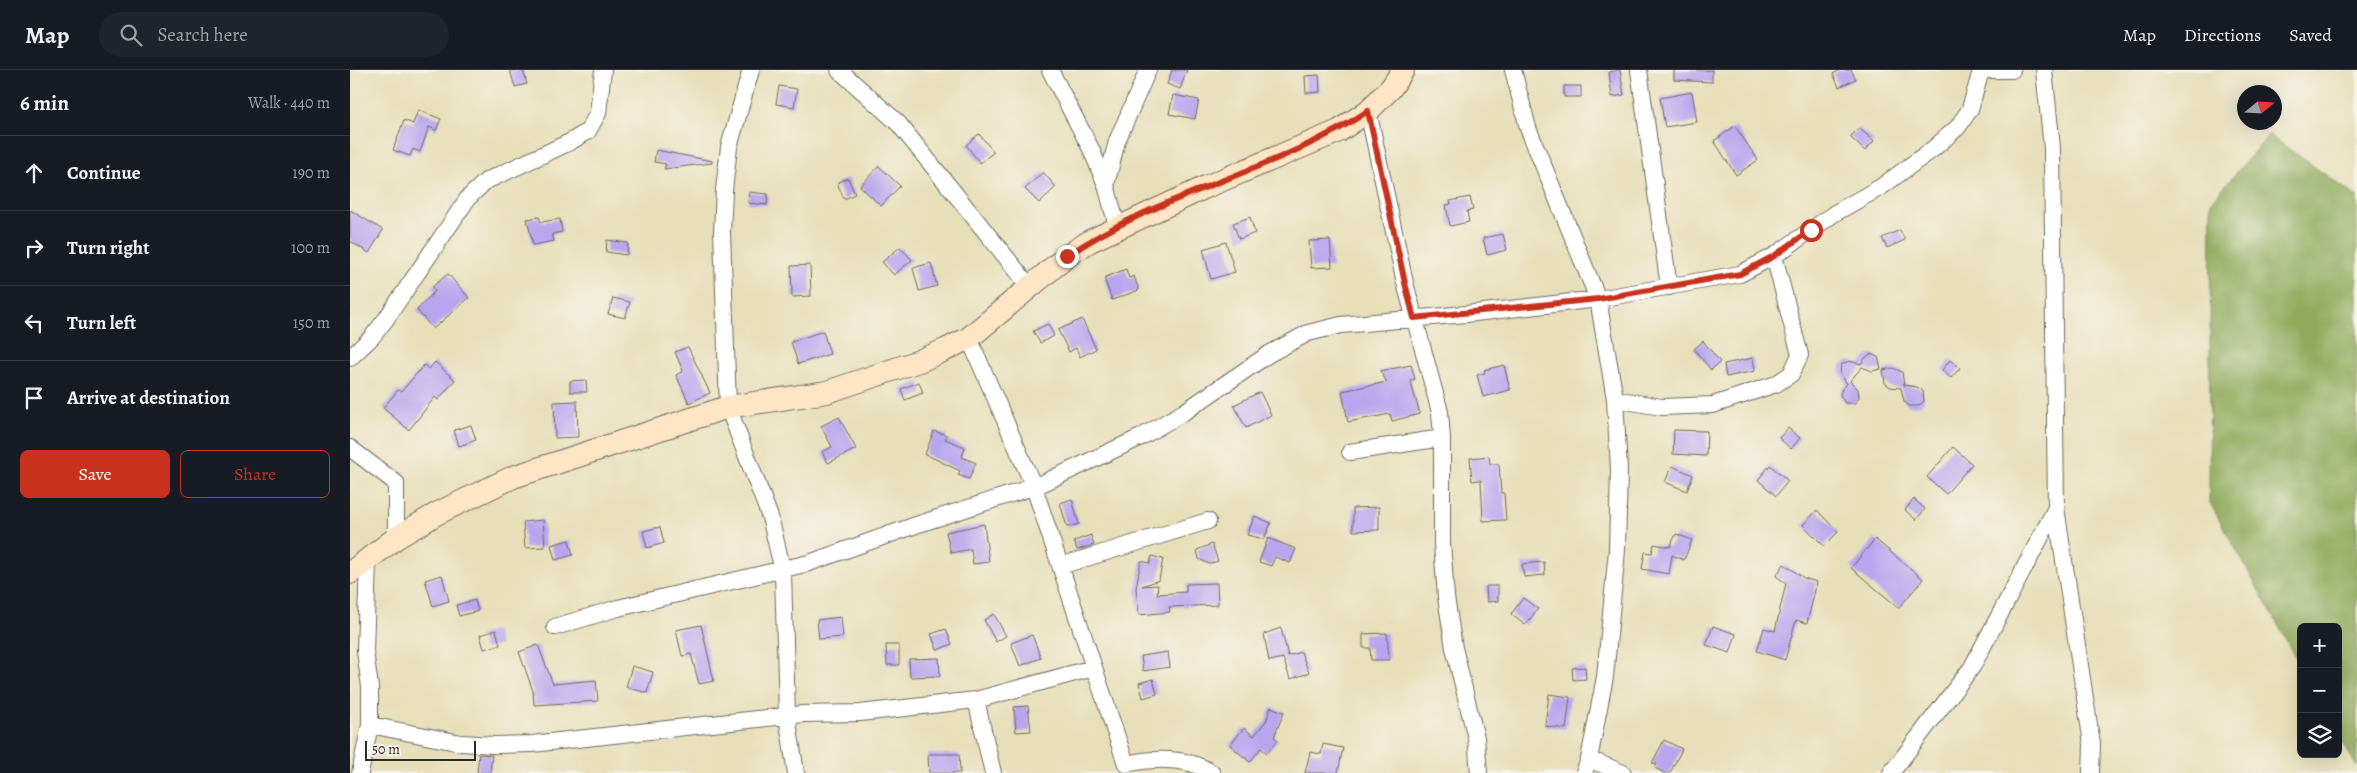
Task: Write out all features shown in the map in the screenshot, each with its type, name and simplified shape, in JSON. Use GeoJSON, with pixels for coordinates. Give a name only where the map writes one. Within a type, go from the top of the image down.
{"type":"FeatureCollection","features":[{"type":"Feature","properties":{"kind":"street"},"geometry":{"type":"LineString","coordinates":[[350,358],[372,338],[468,198],[486,181],[570,142],[588,131],[598,113],[603,70]]}},
{"type":"Feature","properties":{"kind":"street"},"geometry":{"type":"LineString","coordinates":[[751,70],[729,146],[724,190],[722,232],[728,407],[770,517],[783,571],[788,716],[795,767],[809,773]]}},
{"type":"Feature","properties":{"kind":"street"},"geometry":{"type":"LineString","coordinates":[[839,70],[898,123],[1030,287]]}},
{"type":"Feature","properties":{"kind":"street"},"geometry":{"type":"LineString","coordinates":[[1050,70],[1076,117],[1106,185],[1117,226]]}},
{"type":"Feature","properties":{"kind":"street"},"geometry":{"type":"LineString","coordinates":[[1106,185],[1117,142],[1148,70]]}},
{"type":"Feature","properties":{"kind":"street"},"geometry":{"type":"LineString","coordinates":[[360,773],[370,725],[370,686],[365,652],[359,567],[396,538],[438,513],[513,477],[728,407],[827,392],[919,361],[969,338],[1067,256],[1090,240],[1208,186],[1339,131],[1368,111],[1391,88],[1403,70]]}},
{"type":"Feature","properties":{"kind":"street"},"geometry":{"type":"LineString","coordinates":[[1513,70],[1528,128],[1598,299],[1615,398],[1619,470],[1617,550],[1605,677],[1586,766],[1623,773]]}},
{"type":"Feature","properties":{"kind":"street"},"geometry":{"type":"LineString","coordinates":[[1638,70],[1669,287]]}},
{"type":"Feature","properties":{"kind":"street"},"geometry":{"type":"LineString","coordinates":[[555,627],[618,608],[783,571],[1034,487],[1075,470],[1141,437],[1184,412],[1269,354],[1308,333],[1341,325],[1598,299],[1740,274],[1774,256],[1835,213],[1899,176],[1933,149],[1958,126],[1970,109],[1980,71],[2012,70]]}},
{"type":"Feature","properties":{"kind":"street"},"geometry":{"type":"LineString","coordinates":[[2044,70],[2052,148],[2056,508],[2092,744],[2091,773]]}},
{"type":"Feature","properties":{"kind":"street"},"geometry":{"type":"LineString","coordinates":[[1368,111],[1405,283],[1440,412],[1442,438],[1442,543],[1446,597],[1454,648],[1476,738],[1479,773]]}},
{"type":"Feature","properties":{"kind":"street"},"geometry":{"type":"LineString","coordinates":[[1615,398],[1661,407],[1713,405],[1776,384],[1791,374],[1800,355],[1774,256]]}},
{"type":"Feature","properties":{"kind":"street"},"geometry":{"type":"LineString","coordinates":[[969,338],[1034,487],[1127,768],[1147,760],[1172,760],[1204,768],[1212,773]]}},
{"type":"Feature","properties":{"kind":"street"},"geometry":{"type":"LineString","coordinates":[[1350,452],[1442,438]]}},
{"type":"Feature","properties":{"kind":"street"},"geometry":{"type":"LineString","coordinates":[[350,448],[396,483],[396,538]]}},
{"type":"Feature","properties":{"kind":"street"},"geometry":{"type":"LineString","coordinates":[[1891,773],[1972,667],[2056,508]]}},
{"type":"Feature","properties":{"kind":"street"},"geometry":{"type":"LineString","coordinates":[[1060,566],[1208,521]]}},
{"type":"Feature","properties":{"kind":"street"},"geometry":{"type":"LineString","coordinates":[[370,725],[461,743],[494,745],[532,744],[820,712],[860,713],[976,700],[1093,668]]}},
{"type":"Feature","properties":{"kind":"street"},"geometry":{"type":"LineString","coordinates":[[976,700],[993,773]]}},
{"type":"Feature","properties":{"kind":"green space"},"geometry":{"type":"Polygon","coordinates":[[[2269,135],[2357,197],[2357,767],[2342,741],[2342,623],[2297,623],[2297,659],[2209,501],[2211,202],[2269,135]]]}},
{"type":"Feature","properties":{"kind":"building"},"geometry":{"type":"Polygon","coordinates":[[[510,70],[523,70],[527,84],[515,87],[510,70]]]}},
{"type":"Feature","properties":{"kind":"building"},"geometry":{"type":"Polygon","coordinates":[[[1172,70],[1187,70],[1180,89],[1167,84],[1172,70]]]}},
{"type":"Feature","properties":{"kind":"building"},"geometry":{"type":"Polygon","coordinates":[[[1620,70],[1624,95],[1612,97],[1609,72],[1620,70]]]}},
{"type":"Feature","properties":{"kind":"building"},"geometry":{"type":"Polygon","coordinates":[[[1674,70],[1712,70],[1712,82],[1674,80],[1674,70]]]}},
{"type":"Feature","properties":{"kind":"building"},"geometry":{"type":"Polygon","coordinates":[[[1840,70],[1851,70],[1856,79],[1839,87],[1833,74],[1840,70]]]}},
{"type":"Feature","properties":{"kind":"building"},"geometry":{"type":"Polygon","coordinates":[[[1319,75],[1320,92],[1306,93],[1305,76],[1319,75]]]}},
{"type":"Feature","properties":{"kind":"building"},"geometry":{"type":"Polygon","coordinates":[[[779,86],[797,89],[794,107],[776,104],[779,86]]]}},
{"type":"Feature","properties":{"kind":"building"},"geometry":{"type":"Polygon","coordinates":[[[1564,86],[1581,86],[1581,97],[1564,97],[1564,86]]]}},
{"type":"Feature","properties":{"kind":"building"},"geometry":{"type":"Polygon","coordinates":[[[1692,92],[1697,122],[1665,127],[1660,98],[1692,92]]]}},
{"type":"Feature","properties":{"kind":"building"},"geometry":{"type":"Polygon","coordinates":[[[1173,95],[1199,100],[1195,119],[1169,114],[1173,95]]]}},
{"type":"Feature","properties":{"kind":"building"},"geometry":{"type":"Polygon","coordinates":[[[418,110],[441,119],[436,130],[429,127],[420,152],[413,149],[410,156],[393,150],[404,120],[413,124],[418,110]]]}},
{"type":"Feature","properties":{"kind":"building"},"geometry":{"type":"Polygon","coordinates":[[[1735,126],[1758,160],[1736,175],[1714,141],[1735,126]]]}},
{"type":"Feature","properties":{"kind":"building"},"geometry":{"type":"Polygon","coordinates":[[[1859,128],[1874,141],[1865,151],[1850,137],[1859,128]]]}},
{"type":"Feature","properties":{"kind":"building"},"geometry":{"type":"Polygon","coordinates":[[[979,134],[994,152],[980,163],[966,145],[979,134]]]}},
{"type":"Feature","properties":{"kind":"building"},"geometry":{"type":"Polygon","coordinates":[[[656,150],[712,161],[712,163],[664,169],[666,164],[654,162],[656,150]]]}},
{"type":"Feature","properties":{"kind":"building"},"geometry":{"type":"Polygon","coordinates":[[[879,166],[900,186],[881,206],[860,186],[879,166]]]}},
{"type":"Feature","properties":{"kind":"building"},"geometry":{"type":"Polygon","coordinates":[[[1043,172],[1056,187],[1039,203],[1025,189],[1043,172]]]}},
{"type":"Feature","properties":{"kind":"building"},"geometry":{"type":"Polygon","coordinates":[[[848,178],[855,194],[844,199],[837,183],[848,178]]]}},
{"type":"Feature","properties":{"kind":"building"},"geometry":{"type":"Polygon","coordinates":[[[749,192],[768,194],[767,205],[748,203],[749,192]]]}},
{"type":"Feature","properties":{"kind":"building"},"geometry":{"type":"Polygon","coordinates":[[[1470,197],[1473,210],[1467,211],[1469,222],[1450,226],[1446,205],[1451,204],[1450,201],[1470,197]]]}},
{"type":"Feature","properties":{"kind":"building"},"geometry":{"type":"Polygon","coordinates":[[[350,210],[383,230],[369,253],[350,241],[350,210]]]}},
{"type":"Feature","properties":{"kind":"building"},"geometry":{"type":"Polygon","coordinates":[[[539,217],[541,222],[560,219],[562,232],[552,234],[554,241],[533,245],[527,219],[539,217]]]}},
{"type":"Feature","properties":{"kind":"building"},"geometry":{"type":"Polygon","coordinates":[[[1250,217],[1255,233],[1239,239],[1233,223],[1250,217]]]}},
{"type":"Feature","properties":{"kind":"building"},"geometry":{"type":"Polygon","coordinates":[[[1900,230],[1905,240],[1887,248],[1882,238],[1900,230]]]}},
{"type":"Feature","properties":{"kind":"building"},"geometry":{"type":"Polygon","coordinates":[[[1503,234],[1507,250],[1487,255],[1483,238],[1503,234]]]}},
{"type":"Feature","properties":{"kind":"building"},"geometry":{"type":"Polygon","coordinates":[[[607,240],[628,243],[627,255],[606,252],[607,240]]]}},
{"type":"Feature","properties":{"kind":"building"},"geometry":{"type":"Polygon","coordinates":[[[1330,240],[1332,267],[1311,268],[1309,241],[1330,240]]]}},
{"type":"Feature","properties":{"kind":"building"},"geometry":{"type":"Polygon","coordinates":[[[1226,242],[1235,272],[1211,279],[1203,249],[1226,242]]]}},
{"type":"Feature","properties":{"kind":"building"},"geometry":{"type":"Polygon","coordinates":[[[900,247],[912,260],[894,275],[882,262],[900,247]]]}},
{"type":"Feature","properties":{"kind":"building"},"geometry":{"type":"Polygon","coordinates":[[[931,263],[937,286],[919,291],[913,268],[931,263]]]}},
{"type":"Feature","properties":{"kind":"building"},"geometry":{"type":"Polygon","coordinates":[[[810,265],[811,296],[792,297],[791,266],[810,265]]]}},
{"type":"Feature","properties":{"kind":"building"},"geometry":{"type":"Polygon","coordinates":[[[1126,269],[1129,278],[1134,276],[1139,290],[1112,300],[1104,278],[1126,269]]]}},
{"type":"Feature","properties":{"kind":"building"},"geometry":{"type":"Polygon","coordinates":[[[448,274],[469,298],[433,329],[417,310],[435,291],[432,287],[448,274]]]}},
{"type":"Feature","properties":{"kind":"building"},"geometry":{"type":"Polygon","coordinates":[[[613,298],[630,302],[625,318],[608,314],[613,298]]]}},
{"type":"Feature","properties":{"kind":"building"},"geometry":{"type":"Polygon","coordinates":[[[1082,319],[1096,349],[1080,357],[1076,348],[1069,352],[1058,330],[1082,319]]]}},
{"type":"Feature","properties":{"kind":"building"},"geometry":{"type":"Polygon","coordinates":[[[1048,324],[1054,336],[1040,343],[1033,331],[1048,324]]]}},
{"type":"Feature","properties":{"kind":"building"},"geometry":{"type":"Polygon","coordinates":[[[823,331],[830,354],[798,364],[791,342],[823,331]]]}},
{"type":"Feature","properties":{"kind":"building"},"geometry":{"type":"Polygon","coordinates":[[[1703,341],[1720,362],[1711,370],[1694,349],[1703,341]]]}},
{"type":"Feature","properties":{"kind":"building"},"geometry":{"type":"Polygon","coordinates":[[[688,347],[710,393],[689,403],[676,375],[683,371],[675,352],[688,347]]]}},
{"type":"Feature","properties":{"kind":"building"},"geometry":{"type":"Polygon","coordinates":[[[1871,354],[1878,357],[1881,369],[1872,371],[1862,367],[1850,381],[1858,389],[1859,398],[1855,403],[1845,403],[1840,395],[1842,389],[1847,384],[1840,373],[1841,365],[1849,361],[1861,364],[1871,354]]]}},
{"type":"Feature","properties":{"kind":"building"},"geometry":{"type":"Polygon","coordinates":[[[1753,358],[1755,371],[1726,377],[1724,364],[1753,358]]]}},
{"type":"Feature","properties":{"kind":"building"},"geometry":{"type":"Polygon","coordinates":[[[1950,360],[1960,368],[1951,378],[1942,370],[1950,360]]]}},
{"type":"Feature","properties":{"kind":"building"},"geometry":{"type":"Polygon","coordinates":[[[435,362],[455,380],[438,400],[435,397],[409,430],[383,408],[398,390],[401,392],[424,365],[429,369],[435,362]]]}},
{"type":"Feature","properties":{"kind":"building"},"geometry":{"type":"Polygon","coordinates":[[[1411,365],[1415,379],[1410,380],[1420,414],[1392,421],[1390,414],[1348,422],[1342,391],[1387,382],[1380,371],[1411,365]]]}},
{"type":"Feature","properties":{"kind":"building"},"geometry":{"type":"Polygon","coordinates":[[[1504,365],[1510,390],[1483,397],[1477,375],[1485,373],[1484,370],[1504,365]]]}},
{"type":"Feature","properties":{"kind":"building"},"geometry":{"type":"Polygon","coordinates":[[[1893,368],[1902,372],[1904,385],[1917,387],[1923,391],[1924,401],[1919,406],[1909,406],[1904,401],[1901,388],[1890,387],[1885,383],[1883,370],[1893,368]]]}},
{"type":"Feature","properties":{"kind":"building"},"geometry":{"type":"Polygon","coordinates":[[[586,380],[587,392],[570,392],[570,381],[586,380]]]}},
{"type":"Feature","properties":{"kind":"building"},"geometry":{"type":"Polygon","coordinates":[[[919,382],[923,393],[905,400],[901,389],[919,382]]]}},
{"type":"Feature","properties":{"kind":"building"},"geometry":{"type":"Polygon","coordinates":[[[1260,392],[1271,415],[1246,428],[1234,405],[1260,392]]]}},
{"type":"Feature","properties":{"kind":"building"},"geometry":{"type":"Polygon","coordinates":[[[577,401],[578,437],[555,438],[554,402],[577,401]]]}},
{"type":"Feature","properties":{"kind":"building"},"geometry":{"type":"Polygon","coordinates":[[[839,417],[856,449],[828,463],[822,452],[832,447],[821,426],[839,417]]]}},
{"type":"Feature","properties":{"kind":"building"},"geometry":{"type":"Polygon","coordinates":[[[471,425],[476,440],[459,446],[454,430],[471,425]]]}},
{"type":"Feature","properties":{"kind":"building"},"geometry":{"type":"Polygon","coordinates":[[[1788,428],[1800,438],[1791,449],[1779,438],[1788,428]]]}},
{"type":"Feature","properties":{"kind":"building"},"geometry":{"type":"Polygon","coordinates":[[[1674,430],[1707,431],[1706,456],[1673,454],[1674,430]]]}},
{"type":"Feature","properties":{"kind":"building"},"geometry":{"type":"Polygon","coordinates":[[[934,431],[947,435],[945,439],[965,447],[962,457],[976,463],[969,479],[958,475],[960,471],[925,454],[934,431]]]}},
{"type":"Feature","properties":{"kind":"building"},"geometry":{"type":"Polygon","coordinates":[[[1953,447],[1972,464],[1946,494],[1927,477],[1953,447]]]}},
{"type":"Feature","properties":{"kind":"building"},"geometry":{"type":"Polygon","coordinates":[[[1489,456],[1490,464],[1499,464],[1501,493],[1504,493],[1506,520],[1483,521],[1481,480],[1472,481],[1470,458],[1489,456]]]}},
{"type":"Feature","properties":{"kind":"building"},"geometry":{"type":"Polygon","coordinates":[[[1770,465],[1788,481],[1776,496],[1758,480],[1770,465]]]}},
{"type":"Feature","properties":{"kind":"building"},"geometry":{"type":"Polygon","coordinates":[[[1672,466],[1693,475],[1687,491],[1665,482],[1672,466]]]}},
{"type":"Feature","properties":{"kind":"building"},"geometry":{"type":"Polygon","coordinates":[[[1072,499],[1079,524],[1067,527],[1060,503],[1072,499]]]}},
{"type":"Feature","properties":{"kind":"building"},"geometry":{"type":"Polygon","coordinates":[[[1914,499],[1925,509],[1916,520],[1905,510],[1914,499]]]}},
{"type":"Feature","properties":{"kind":"building"},"geometry":{"type":"Polygon","coordinates":[[[1379,507],[1379,530],[1353,531],[1353,508],[1379,507]]]}},
{"type":"Feature","properties":{"kind":"building"},"geometry":{"type":"Polygon","coordinates":[[[1817,510],[1838,532],[1824,546],[1803,525],[1817,510]]]}},
{"type":"Feature","properties":{"kind":"building"},"geometry":{"type":"Polygon","coordinates":[[[1255,516],[1271,523],[1264,539],[1247,535],[1255,516]]]}},
{"type":"Feature","properties":{"kind":"building"},"geometry":{"type":"Polygon","coordinates":[[[543,520],[545,547],[525,548],[523,522],[543,520]]]}},
{"type":"Feature","properties":{"kind":"building"},"geometry":{"type":"Polygon","coordinates":[[[984,524],[989,562],[973,564],[971,549],[951,553],[946,532],[984,524]]]}},
{"type":"Feature","properties":{"kind":"building"},"geometry":{"type":"Polygon","coordinates":[[[660,527],[664,543],[647,548],[643,531],[660,527]]]}},
{"type":"Feature","properties":{"kind":"building"},"geometry":{"type":"Polygon","coordinates":[[[1676,534],[1692,540],[1684,560],[1672,555],[1669,574],[1642,569],[1645,552],[1652,553],[1654,544],[1670,547],[1676,534]]]}},
{"type":"Feature","properties":{"kind":"building"},"geometry":{"type":"Polygon","coordinates":[[[1091,535],[1094,545],[1077,550],[1074,541],[1091,535]]]}},
{"type":"Feature","properties":{"kind":"building"},"geometry":{"type":"Polygon","coordinates":[[[1268,538],[1296,549],[1290,563],[1275,557],[1271,566],[1259,562],[1268,538]]]}},
{"type":"Feature","properties":{"kind":"building"},"geometry":{"type":"Polygon","coordinates":[[[1875,539],[1923,579],[1899,608],[1851,568],[1875,539]]]}},
{"type":"Feature","properties":{"kind":"building"},"geometry":{"type":"Polygon","coordinates":[[[569,540],[573,555],[555,560],[551,545],[569,540]]]}},
{"type":"Feature","properties":{"kind":"building"},"geometry":{"type":"Polygon","coordinates":[[[1212,544],[1218,561],[1209,564],[1199,559],[1197,550],[1212,544]]]}},
{"type":"Feature","properties":{"kind":"building"},"geometry":{"type":"Polygon","coordinates":[[[1152,556],[1163,559],[1159,580],[1142,586],[1158,585],[1157,594],[1186,592],[1186,584],[1217,583],[1218,605],[1169,607],[1170,612],[1139,615],[1136,588],[1141,561],[1150,563],[1152,556]]]}},
{"type":"Feature","properties":{"kind":"building"},"geometry":{"type":"Polygon","coordinates":[[[1544,562],[1545,575],[1524,577],[1522,564],[1544,562]]]}},
{"type":"Feature","properties":{"kind":"building"},"geometry":{"type":"Polygon","coordinates":[[[1784,564],[1804,578],[1817,582],[1807,623],[1796,620],[1785,660],[1757,651],[1764,628],[1775,631],[1786,583],[1776,576],[1784,564]]]}},
{"type":"Feature","properties":{"kind":"building"},"geometry":{"type":"Polygon","coordinates":[[[442,575],[449,601],[433,606],[425,580],[442,575]]]}},
{"type":"Feature","properties":{"kind":"building"},"geometry":{"type":"Polygon","coordinates":[[[1486,586],[1498,586],[1498,601],[1487,602],[1486,586]]]}},
{"type":"Feature","properties":{"kind":"building"},"geometry":{"type":"Polygon","coordinates":[[[1523,598],[1538,609],[1525,625],[1511,614],[1523,598]]]}},
{"type":"Feature","properties":{"kind":"building"},"geometry":{"type":"Polygon","coordinates":[[[475,600],[478,611],[459,616],[456,605],[475,600]]]}},
{"type":"Feature","properties":{"kind":"building"},"geometry":{"type":"Polygon","coordinates":[[[994,614],[1006,636],[996,642],[984,620],[994,614]]]}},
{"type":"Feature","properties":{"kind":"building"},"geometry":{"type":"Polygon","coordinates":[[[841,617],[843,637],[819,639],[817,620],[841,617]]]}},
{"type":"Feature","properties":{"kind":"building"},"geometry":{"type":"Polygon","coordinates":[[[701,625],[714,681],[699,684],[691,654],[682,656],[676,630],[701,625]]]}},
{"type":"Feature","properties":{"kind":"building"},"geometry":{"type":"Polygon","coordinates":[[[1713,626],[1736,634],[1730,653],[1706,645],[1713,626]]]}},
{"type":"Feature","properties":{"kind":"building"},"geometry":{"type":"Polygon","coordinates":[[[1281,628],[1288,656],[1301,652],[1309,673],[1290,679],[1283,658],[1269,661],[1264,634],[1281,628]]]}},
{"type":"Feature","properties":{"kind":"building"},"geometry":{"type":"Polygon","coordinates":[[[946,629],[952,644],[937,650],[931,634],[946,629]]]}},
{"type":"Feature","properties":{"kind":"building"},"geometry":{"type":"Polygon","coordinates":[[[496,630],[500,645],[484,649],[480,635],[496,630]]]}},
{"type":"Feature","properties":{"kind":"building"},"geometry":{"type":"Polygon","coordinates":[[[1387,633],[1389,660],[1371,660],[1370,648],[1363,648],[1363,634],[1387,633]]]}},
{"type":"Feature","properties":{"kind":"building"},"geometry":{"type":"Polygon","coordinates":[[[1032,635],[1041,658],[1020,666],[1011,643],[1032,635]]]}},
{"type":"Feature","properties":{"kind":"building"},"geometry":{"type":"Polygon","coordinates":[[[538,645],[553,684],[596,680],[598,701],[534,705],[533,691],[519,652],[538,645]]]}},
{"type":"Feature","properties":{"kind":"building"},"geometry":{"type":"Polygon","coordinates":[[[886,645],[899,645],[899,665],[887,665],[886,645]]]}},
{"type":"Feature","properties":{"kind":"building"},"geometry":{"type":"Polygon","coordinates":[[[1168,652],[1170,667],[1143,671],[1141,656],[1168,652]]]}},
{"type":"Feature","properties":{"kind":"building"},"geometry":{"type":"Polygon","coordinates":[[[939,658],[940,676],[910,677],[909,659],[939,658]]]}},
{"type":"Feature","properties":{"kind":"building"},"geometry":{"type":"Polygon","coordinates":[[[632,666],[653,672],[647,693],[626,687],[632,666]]]}},
{"type":"Feature","properties":{"kind":"building"},"geometry":{"type":"Polygon","coordinates":[[[1585,667],[1586,679],[1573,680],[1572,668],[1585,667]]]}},
{"type":"Feature","properties":{"kind":"building"},"geometry":{"type":"Polygon","coordinates":[[[1153,679],[1157,694],[1143,698],[1139,683],[1153,679]]]}},
{"type":"Feature","properties":{"kind":"building"},"geometry":{"type":"Polygon","coordinates":[[[1549,694],[1570,697],[1566,729],[1545,726],[1549,694]]]}},
{"type":"Feature","properties":{"kind":"building"},"geometry":{"type":"Polygon","coordinates":[[[1028,706],[1031,731],[1016,732],[1014,707],[1028,706]]]}},
{"type":"Feature","properties":{"kind":"building"},"geometry":{"type":"Polygon","coordinates":[[[1271,707],[1284,712],[1274,737],[1278,740],[1267,753],[1261,748],[1250,762],[1230,745],[1244,728],[1254,736],[1266,721],[1271,707]]]}},
{"type":"Feature","properties":{"kind":"building"},"geometry":{"type":"Polygon","coordinates":[[[1664,740],[1682,749],[1670,773],[1664,773],[1655,768],[1657,764],[1652,763],[1664,740]]]}},
{"type":"Feature","properties":{"kind":"building"},"geometry":{"type":"Polygon","coordinates":[[[1323,744],[1343,748],[1338,773],[1305,773],[1310,752],[1321,754],[1323,744]]]}},
{"type":"Feature","properties":{"kind":"building"},"geometry":{"type":"Polygon","coordinates":[[[479,754],[492,755],[490,773],[477,773],[479,754]]]}},
{"type":"Feature","properties":{"kind":"building"},"geometry":{"type":"Polygon","coordinates":[[[928,754],[959,754],[960,773],[929,773],[928,754]]]}},
{"type":"Feature","properties":{"kind":"route"},"geometry":{"type":"LineString","coordinates":[[1067,256],[1090,240],[1117,226],[1339,131],[1368,111],[1414,318],[1598,299],[1740,274],[1774,256],[1811,230]]}}]}
